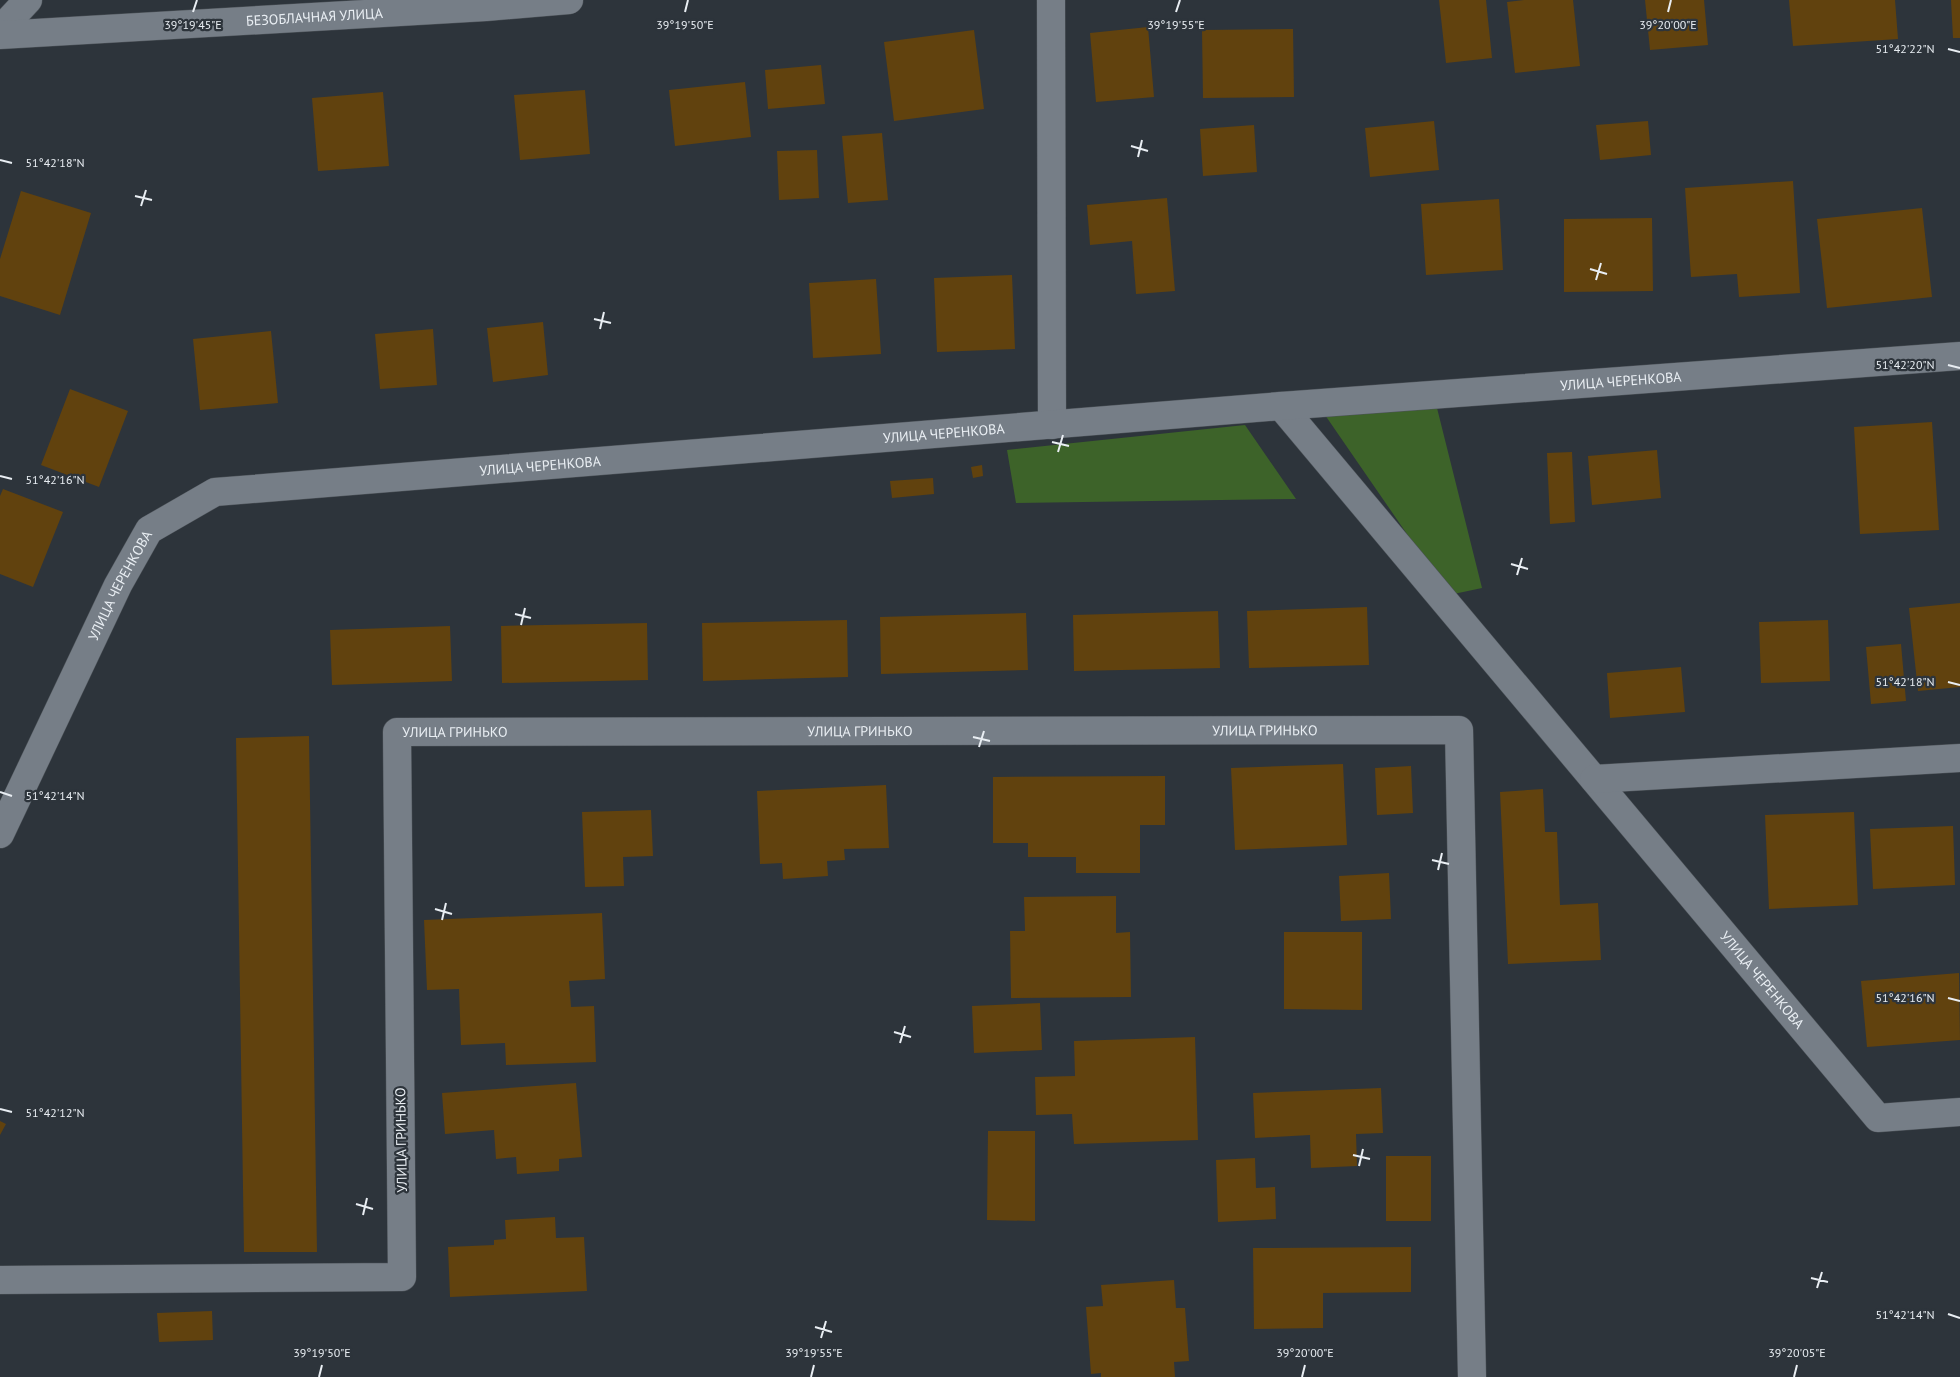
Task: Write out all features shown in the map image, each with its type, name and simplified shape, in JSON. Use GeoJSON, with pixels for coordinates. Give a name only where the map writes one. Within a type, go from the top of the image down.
{"type":"FeatureCollection","features":[{"type":"Feature","properties":{"kind":"street"},"geometry":{"type":"LineString","coordinates":[[0,30],[28,0]]}},
{"type":"Feature","properties":{"kind":"street","name":"БЕЗОБЛАЧНАЯ УЛИЦА"},"geometry":{"type":"LineString","coordinates":[[0,35],[476,8],[568,0]]}},
{"type":"Feature","properties":{"kind":"street"},"geometry":{"type":"LineString","coordinates":[[1051,0],[1052,425]]}},
{"type":"Feature","properties":{"kind":"street","name":"УЛИЦА ЧЕРЕНКОВА"},"geometry":{"type":"LineString","coordinates":[[0,834],[118,585],[148,530],[215,492],[1281,406],[1960,356]]}},
{"type":"Feature","properties":{"kind":"street","name":"УЛИЦА ЧЕРЕНКОВА"},"geometry":{"type":"LineString","coordinates":[[1281,406],[1878,1118],[1960,1112]]}},
{"type":"Feature","properties":{"kind":"street","name":"УЛИЦА ГРИНЬКО"},"geometry":{"type":"LineString","coordinates":[[0,1280],[402,1277],[397,732],[1459,730],[1472,1377]]}},
{"type":"Feature","properties":{"kind":"street"},"geometry":{"type":"LineString","coordinates":[[1594,779],[1960,758]]}},
{"type":"Feature","properties":{"kind":"green space"},"geometry":{"type":"Polygon","coordinates":[[[1437,408],[1482,588],[1449,595],[1325,415],[1437,408]]]}},
{"type":"Feature","properties":{"kind":"green space"},"geometry":{"type":"Polygon","coordinates":[[[1245,425],[1296,499],[1016,503],[1007,450],[1245,425]]]}},
{"type":"Feature","properties":{"kind":"building"},"geometry":{"type":"Polygon","coordinates":[[[1439,0],[1486,0],[1492,58],[1446,63],[1439,0]]]}},
{"type":"Feature","properties":{"kind":"building"},"geometry":{"type":"Polygon","coordinates":[[[1573,0],[1580,66],[1515,73],[1507,2],[1573,0]]]}},
{"type":"Feature","properties":{"kind":"building"},"geometry":{"type":"Polygon","coordinates":[[[1645,0],[1704,0],[1708,45],[1650,50],[1645,0]]]}},
{"type":"Feature","properties":{"kind":"building"},"geometry":{"type":"Polygon","coordinates":[[[1789,0],[1895,0],[1898,39],[1793,46],[1789,0]]]}},
{"type":"Feature","properties":{"kind":"building"},"geometry":{"type":"Polygon","coordinates":[[[1951,0],[1960,0],[1960,38],[1953,38],[1951,0]]]}},
{"type":"Feature","properties":{"kind":"building"},"geometry":{"type":"Polygon","coordinates":[[[1148,27],[1154,97],[1096,102],[1090,33],[1148,27]]]}},
{"type":"Feature","properties":{"kind":"building"},"geometry":{"type":"Polygon","coordinates":[[[1293,29],[1294,97],[1203,98],[1202,30],[1293,29]]]}},
{"type":"Feature","properties":{"kind":"building"},"geometry":{"type":"Polygon","coordinates":[[[974,30],[984,109],[894,121],[884,42],[974,30]]]}},
{"type":"Feature","properties":{"kind":"building"},"geometry":{"type":"Polygon","coordinates":[[[821,65],[825,104],[768,109],[765,70],[821,65]]]}},
{"type":"Feature","properties":{"kind":"building"},"geometry":{"type":"Polygon","coordinates":[[[745,82],[751,137],[675,146],[669,90],[745,82]]]}},
{"type":"Feature","properties":{"kind":"building"},"geometry":{"type":"Polygon","coordinates":[[[585,90],[590,154],[520,160],[514,95],[585,90]]]}},
{"type":"Feature","properties":{"kind":"building"},"geometry":{"type":"Polygon","coordinates":[[[383,92],[389,166],[318,171],[312,98],[383,92]]]}},
{"type":"Feature","properties":{"kind":"building"},"geometry":{"type":"Polygon","coordinates":[[[1434,121],[1439,170],[1370,177],[1365,128],[1434,121]]]}},
{"type":"Feature","properties":{"kind":"building"},"geometry":{"type":"Polygon","coordinates":[[[1648,121],[1651,155],[1600,160],[1596,125],[1648,121]]]}},
{"type":"Feature","properties":{"kind":"building"},"geometry":{"type":"Polygon","coordinates":[[[1254,125],[1257,172],[1203,176],[1200,129],[1254,125]]]}},
{"type":"Feature","properties":{"kind":"building"},"geometry":{"type":"Polygon","coordinates":[[[882,133],[888,200],[848,203],[842,136],[882,133]]]}},
{"type":"Feature","properties":{"kind":"building"},"geometry":{"type":"Polygon","coordinates":[[[817,150],[819,198],[779,200],[777,151],[817,150]]]}},
{"type":"Feature","properties":{"kind":"building"},"geometry":{"type":"Polygon","coordinates":[[[1793,181],[1800,293],[1739,297],[1737,274],[1691,277],[1685,188],[1793,181]]]}},
{"type":"Feature","properties":{"kind":"building"},"geometry":{"type":"Polygon","coordinates":[[[21,191],[91,213],[60,315],[0,296],[0,259],[21,191]]]}},
{"type":"Feature","properties":{"kind":"building"},"geometry":{"type":"Polygon","coordinates":[[[1167,198],[1175,291],[1136,294],[1132,241],[1090,245],[1087,205],[1167,198]]]}},
{"type":"Feature","properties":{"kind":"building"},"geometry":{"type":"Polygon","coordinates":[[[1499,199],[1503,270],[1426,275],[1421,204],[1499,199]]]}},
{"type":"Feature","properties":{"kind":"building"},"geometry":{"type":"Polygon","coordinates":[[[1922,208],[1932,297],[1827,308],[1817,219],[1922,208]]]}},
{"type":"Feature","properties":{"kind":"building"},"geometry":{"type":"Polygon","coordinates":[[[1652,218],[1653,291],[1564,292],[1564,219],[1652,218]]]}},
{"type":"Feature","properties":{"kind":"building"},"geometry":{"type":"Polygon","coordinates":[[[1012,275],[1015,349],[937,352],[934,278],[1012,275]]]}},
{"type":"Feature","properties":{"kind":"building"},"geometry":{"type":"Polygon","coordinates":[[[876,279],[881,354],[813,358],[809,283],[876,279]]]}},
{"type":"Feature","properties":{"kind":"building"},"geometry":{"type":"Polygon","coordinates":[[[543,322],[548,375],[493,382],[487,328],[543,322]]]}},
{"type":"Feature","properties":{"kind":"building"},"geometry":{"type":"Polygon","coordinates":[[[433,329],[437,385],[380,389],[375,334],[433,329]]]}},
{"type":"Feature","properties":{"kind":"building"},"geometry":{"type":"Polygon","coordinates":[[[271,331],[278,403],[200,410],[193,339],[271,331]]]}},
{"type":"Feature","properties":{"kind":"building"},"geometry":{"type":"Polygon","coordinates":[[[70,389],[128,411],[99,487],[41,465],[70,389]]]}},
{"type":"Feature","properties":{"kind":"building"},"geometry":{"type":"Polygon","coordinates":[[[1932,422],[1939,530],[1860,534],[1854,427],[1932,422]]]}},
{"type":"Feature","properties":{"kind":"building"},"geometry":{"type":"Polygon","coordinates":[[[1657,450],[1661,498],[1592,505],[1588,456],[1657,450]]]}},
{"type":"Feature","properties":{"kind":"building"},"geometry":{"type":"Polygon","coordinates":[[[1572,452],[1575,522],[1550,524],[1547,453],[1572,452]]]}},
{"type":"Feature","properties":{"kind":"building"},"geometry":{"type":"Polygon","coordinates":[[[982,465],[983,476],[973,478],[971,467],[982,465]]]}},
{"type":"Feature","properties":{"kind":"building"},"geometry":{"type":"Polygon","coordinates":[[[933,478],[934,494],[892,498],[890,481],[933,478]]]}},
{"type":"Feature","properties":{"kind":"building"},"geometry":{"type":"Polygon","coordinates":[[[3,489],[63,512],[33,587],[0,574],[0,496],[3,489]]]}},
{"type":"Feature","properties":{"kind":"building"},"geometry":{"type":"Polygon","coordinates":[[[1960,603],[1960,687],[1918,691],[1909,608],[1960,603]]]}},
{"type":"Feature","properties":{"kind":"building"},"geometry":{"type":"Polygon","coordinates":[[[1367,607],[1369,665],[1249,668],[1247,611],[1367,607]]]}},
{"type":"Feature","properties":{"kind":"building"},"geometry":{"type":"Polygon","coordinates":[[[1218,611],[1220,668],[1074,671],[1073,615],[1218,611]]]}},
{"type":"Feature","properties":{"kind":"building"},"geometry":{"type":"Polygon","coordinates":[[[1026,613],[1028,670],[881,674],[880,617],[1026,613]]]}},
{"type":"Feature","properties":{"kind":"building"},"geometry":{"type":"Polygon","coordinates":[[[847,620],[848,677],[703,681],[702,623],[847,620]]]}},
{"type":"Feature","properties":{"kind":"building"},"geometry":{"type":"Polygon","coordinates":[[[1828,620],[1830,681],[1761,683],[1759,622],[1828,620]]]}},
{"type":"Feature","properties":{"kind":"building"},"geometry":{"type":"Polygon","coordinates":[[[647,623],[648,680],[502,683],[501,626],[647,623]]]}},
{"type":"Feature","properties":{"kind":"building"},"geometry":{"type":"Polygon","coordinates":[[[450,626],[452,681],[332,685],[330,630],[450,626]]]}},
{"type":"Feature","properties":{"kind":"building"},"geometry":{"type":"Polygon","coordinates":[[[1901,644],[1906,701],[1871,704],[1866,647],[1901,644]]]}},
{"type":"Feature","properties":{"kind":"building"},"geometry":{"type":"Polygon","coordinates":[[[1681,667],[1685,712],[1610,718],[1607,673],[1681,667]]]}},
{"type":"Feature","properties":{"kind":"building"},"geometry":{"type":"Polygon","coordinates":[[[309,736],[317,1252],[244,1252],[236,738],[309,736]]]}},
{"type":"Feature","properties":{"kind":"building"},"geometry":{"type":"Polygon","coordinates":[[[1343,764],[1347,845],[1235,850],[1231,768],[1343,764]]]}},
{"type":"Feature","properties":{"kind":"building"},"geometry":{"type":"Polygon","coordinates":[[[1411,766],[1413,813],[1377,815],[1375,768],[1411,766]]]}},
{"type":"Feature","properties":{"kind":"building"},"geometry":{"type":"Polygon","coordinates":[[[1165,776],[1165,825],[1140,825],[1140,873],[1076,873],[1076,857],[1028,857],[1028,843],[993,843],[993,777],[1165,776]]]}},
{"type":"Feature","properties":{"kind":"building"},"geometry":{"type":"Polygon","coordinates":[[[886,785],[889,848],[844,849],[845,860],[827,861],[828,876],[783,879],[782,863],[760,864],[757,791],[886,785]]]}},
{"type":"Feature","properties":{"kind":"building"},"geometry":{"type":"Polygon","coordinates":[[[1543,789],[1545,832],[1557,832],[1560,905],[1598,903],[1601,960],[1508,964],[1500,792],[1543,789]]]}},
{"type":"Feature","properties":{"kind":"building"},"geometry":{"type":"Polygon","coordinates":[[[651,810],[653,856],[623,857],[624,886],[585,887],[582,812],[651,810]]]}},
{"type":"Feature","properties":{"kind":"building"},"geometry":{"type":"Polygon","coordinates":[[[1854,812],[1858,905],[1769,909],[1765,815],[1854,812]]]}},
{"type":"Feature","properties":{"kind":"building"},"geometry":{"type":"Polygon","coordinates":[[[1953,826],[1955,885],[1873,889],[1870,829],[1953,826]]]}},
{"type":"Feature","properties":{"kind":"building"},"geometry":{"type":"Polygon","coordinates":[[[1389,873],[1391,919],[1341,921],[1339,876],[1389,873]]]}},
{"type":"Feature","properties":{"kind":"building"},"geometry":{"type":"Polygon","coordinates":[[[1116,896],[1116,933],[1130,932],[1131,997],[1011,998],[1010,931],[1025,931],[1024,897],[1116,896]]]}},
{"type":"Feature","properties":{"kind":"building"},"geometry":{"type":"Polygon","coordinates":[[[602,913],[605,979],[569,981],[571,1007],[594,1006],[596,1062],[506,1065],[505,1043],[461,1045],[459,989],[427,990],[424,920],[602,913]]]}},
{"type":"Feature","properties":{"kind":"building"},"geometry":{"type":"Polygon","coordinates":[[[1284,932],[1362,932],[1362,1010],[1284,1009],[1284,932]]]}},
{"type":"Feature","properties":{"kind":"building"},"geometry":{"type":"Polygon","coordinates":[[[1959,973],[1960,1040],[1867,1047],[1861,981],[1959,973]]]}},
{"type":"Feature","properties":{"kind":"building"},"geometry":{"type":"Polygon","coordinates":[[[1040,1003],[1042,1050],[974,1053],[972,1006],[1040,1003]]]}},
{"type":"Feature","properties":{"kind":"building"},"geometry":{"type":"Polygon","coordinates":[[[1195,1037],[1198,1140],[1074,1144],[1072,1114],[1036,1115],[1035,1077],[1075,1076],[1074,1041],[1195,1037]]]}},
{"type":"Feature","properties":{"kind":"building"},"geometry":{"type":"Polygon","coordinates":[[[576,1083],[582,1157],[559,1159],[559,1171],[517,1174],[516,1157],[496,1159],[494,1130],[445,1134],[442,1093],[576,1083]]]}},
{"type":"Feature","properties":{"kind":"building"},"geometry":{"type":"Polygon","coordinates":[[[1381,1088],[1383,1133],[1356,1134],[1357,1166],[1311,1168],[1310,1135],[1255,1138],[1253,1093],[1381,1088]]]}},
{"type":"Feature","properties":{"kind":"building"},"geometry":{"type":"Polygon","coordinates":[[[0,1121],[6,1124],[0,1135],[0,1121]]]}},
{"type":"Feature","properties":{"kind":"building"},"geometry":{"type":"Polygon","coordinates":[[[988,1131],[1035,1131],[1035,1221],[987,1220],[988,1131]]]}},
{"type":"Feature","properties":{"kind":"building"},"geometry":{"type":"Polygon","coordinates":[[[1386,1156],[1431,1156],[1431,1221],[1386,1221],[1386,1156]]]}},
{"type":"Feature","properties":{"kind":"building"},"geometry":{"type":"Polygon","coordinates":[[[1255,1158],[1256,1188],[1275,1187],[1276,1219],[1218,1222],[1216,1160],[1255,1158]]]}},
{"type":"Feature","properties":{"kind":"building"},"geometry":{"type":"Polygon","coordinates":[[[555,1217],[556,1238],[584,1237],[587,1291],[450,1297],[448,1247],[494,1245],[494,1240],[506,1239],[505,1220],[555,1217]]]}},
{"type":"Feature","properties":{"kind":"building"},"geometry":{"type":"Polygon","coordinates":[[[1411,1247],[1411,1292],[1323,1293],[1323,1328],[1254,1329],[1253,1248],[1411,1247]]]}},
{"type":"Feature","properties":{"kind":"building"},"geometry":{"type":"Polygon","coordinates":[[[1174,1280],[1176,1308],[1185,1308],[1189,1361],[1174,1362],[1175,1377],[1101,1377],[1101,1373],[1091,1374],[1086,1307],[1103,1306],[1101,1285],[1174,1280]]]}},
{"type":"Feature","properties":{"kind":"building"},"geometry":{"type":"Polygon","coordinates":[[[212,1311],[213,1340],[159,1342],[157,1313],[212,1311]]]}}]}
